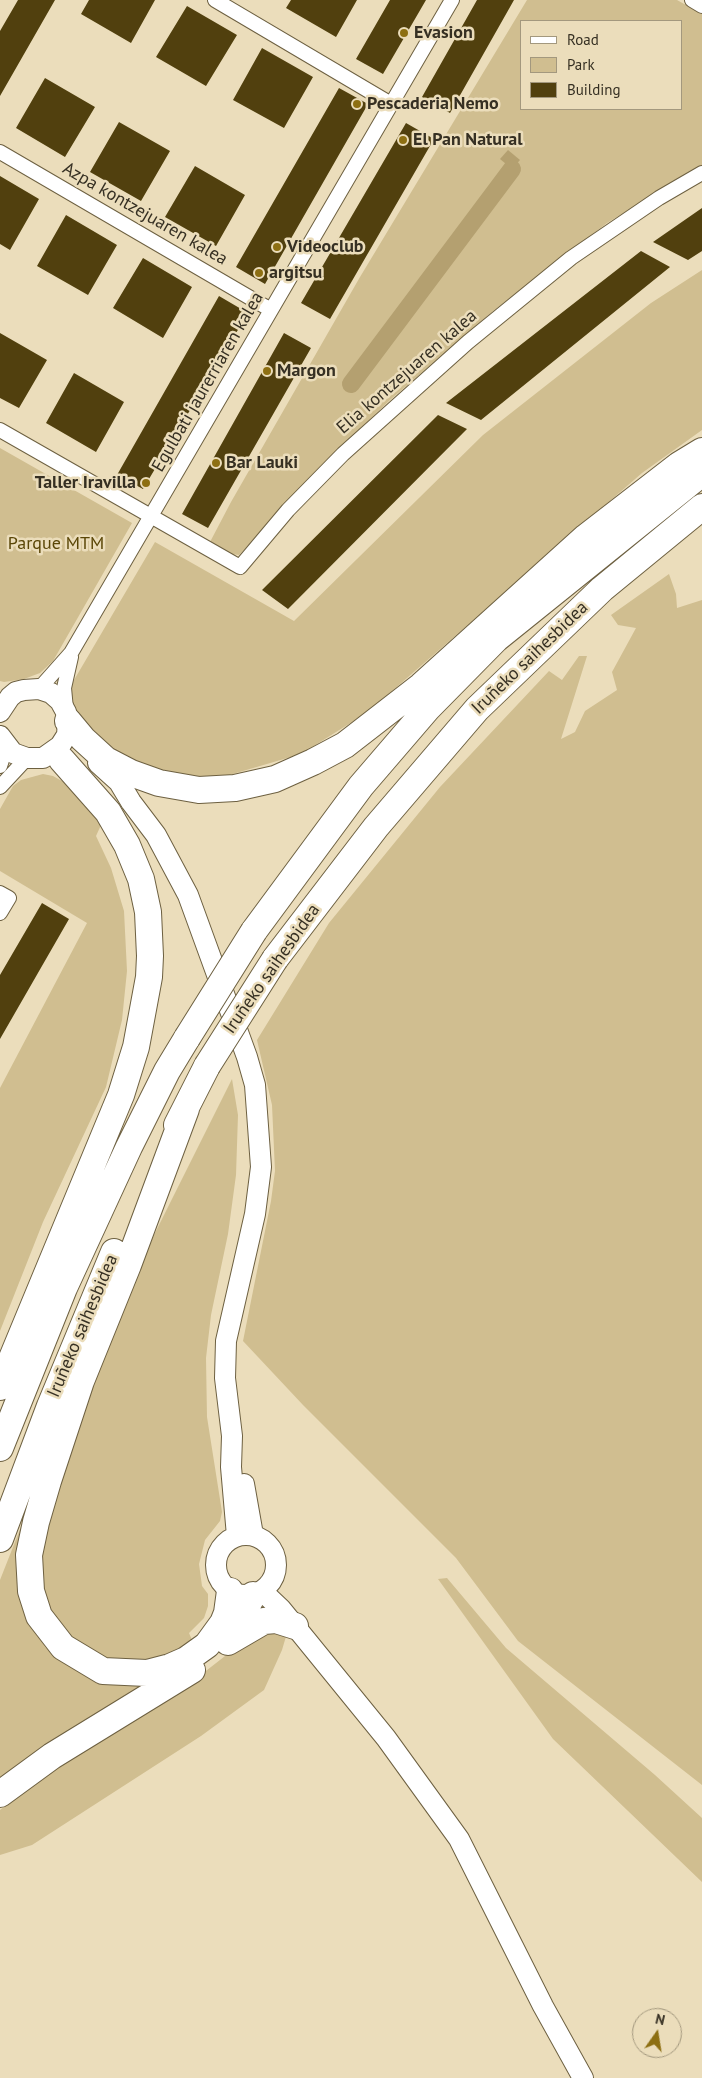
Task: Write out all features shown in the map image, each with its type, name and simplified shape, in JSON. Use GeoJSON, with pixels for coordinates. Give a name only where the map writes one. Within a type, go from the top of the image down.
{"type":"FeatureCollection","features":[{"type":"Feature","properties":{"kind":"highway"},"geometry":{"type":"LineString","coordinates":[[67,723],[106,760],[158,784],[199,790],[235,788],[275,779],[313,762],[352,740],[421,686],[586,537],[680,465],[702,452]]}},
{"type":"Feature","properties":{"kind":"highway","name":"Iruñeko saihesbidea"},"geometry":{"type":"LineString","coordinates":[[0,1448],[64,1288],[166,1071],[254,931],[361,786],[442,694],[496,639],[702,473]]}},
{"type":"Feature","properties":{"kind":"highway","name":"Iruñeko saihesbidea"},"geometry":{"type":"LineString","coordinates":[[0,1539],[50,1406],[112,1255],[207,1066],[275,959],[376,827],[477,710],[602,589],[702,507]]}},
{"type":"Feature","properties":{"kind":"highway"},"geometry":{"type":"LineString","coordinates":[[0,1387],[121,1095],[136,1046],[149,977],[148,912],[141,879],[127,844],[108,812],[56,757]]}},
{"type":"Feature","properties":{"kind":"highway"},"geometry":{"type":"LineString","coordinates":[[94,1160],[166,1071]]}},
{"type":"Feature","properties":{"kind":"highway"},"geometry":{"type":"LineString","coordinates":[[186,1109],[128,1265],[81,1381],[48,1481],[29,1555],[31,1592],[39,1616],[63,1647],[103,1671],[147,1673],[170,1667],[186,1660],[207,1645],[223,1623],[227,1613],[255,1589]]}},
{"type":"Feature","properties":{"kind":"highway"},"geometry":{"type":"LineString","coordinates":[[227,1643],[255,1589]]}},
{"type":"Feature","properties":{"kind":"highway"},"geometry":{"type":"LineString","coordinates":[[0,1794],[52,1756],[190,1671],[227,1643],[264,1621],[276,1620],[296,1626]]}},
{"type":"Feature","properties":{"kind":"street"},"geometry":{"type":"LineString","coordinates":[[215,0],[391,104]]}},
{"type":"Feature","properties":{"kind":"street","name":"Egulbati jaurerriaren kalea"},"geometry":{"type":"LineString","coordinates":[[39,689],[71,654],[152,518],[452,0]]}},
{"type":"Feature","properties":{"kind":"street"},"geometry":{"type":"LineString","coordinates":[[692,0],[702,6]]}},
{"type":"Feature","properties":{"kind":"street","name":"Azpa kontzejuaren kalea"},"geometry":{"type":"LineString","coordinates":[[0,152],[271,310]]}},
{"type":"Feature","properties":{"kind":"street","name":"Elia kontzejuaren kalea"},"geometry":{"type":"LineString","coordinates":[[0,430],[240,567],[288,510],[343,454],[461,348],[571,258],[659,198],[702,173]]}},
{"type":"Feature","properties":{"kind":"street","name":"Egulbati jaurerriaren kalea"},"geometry":{"type":"LineString","coordinates":[[67,723],[64,688],[71,654]]}},
{"type":"Feature","properties":{"kind":"street"},"geometry":{"type":"LineString","coordinates":[[3,700],[24,690],[39,689],[50,693],[60,701],[67,723],[119,782],[131,802],[156,835],[188,895],[241,1040],[255,1085],[261,1167],[255,1214],[226,1341],[225,1378],[232,1436],[240,1466],[245,1536]]}},
{"type":"Feature","properties":{"kind":"street"},"geometry":{"type":"LineString","coordinates":[[56,757],[67,723]]}},
{"type":"Feature","properties":{"kind":"street"},"geometry":{"type":"LineString","coordinates":[[1,739],[13,753],[28,758],[56,757],[89,772],[131,802]]}},
{"type":"Feature","properties":{"kind":"street"},"geometry":{"type":"LineString","coordinates":[[0,766],[3,757],[1,739]]}},
{"type":"Feature","properties":{"kind":"street"},"geometry":{"type":"LineString","coordinates":[[0,787],[28,758]]}},
{"type":"Feature","properties":{"kind":"street"},"geometry":{"type":"LineString","coordinates":[[0,893],[9,898],[0,913]]}},
{"type":"Feature","properties":{"kind":"street"},"geometry":{"type":"LineString","coordinates":[[255,1589],[277,1564],[274,1553],[266,1542],[245,1536],[228,1540],[219,1550],[215,1564],[218,1578],[255,1589],[302,1619],[332,1670]]}},
{"type":"Feature","properties":{"kind":"street"},"geometry":{"type":"LineString","coordinates":[[255,1589],[296,1626],[332,1670],[386,1738],[459,1839],[543,2006],[583,2078]]}},
{"type":"Feature","properties":{"kind":"green space"},"geometry":{"type":"Polygon","coordinates":[[[527,0],[677,0],[702,14],[702,165],[607,223],[493,311],[390,400],[341,447],[239,555],[231,554],[210,542],[360,277],[527,0]]]}},
{"type":"Feature","properties":{"kind":"green space"},"geometry":{"type":"Polygon","coordinates":[[[702,270],[702,430],[642,473],[368,712],[301,754],[219,778],[168,773],[123,759],[74,716],[67,692],[155,542],[294,621],[483,435],[651,303],[702,270]]]}},
{"type":"Feature","properties":{"kind":"green space","name":"Parque MTM"},"geometry":{"type":"Polygon","coordinates":[[[0,448],[132,523],[53,661],[40,673],[24,679],[4,682],[0,681],[0,448]]]}},
{"type":"Feature","properties":{"kind":"green space"},"geometry":{"type":"Polygon","coordinates":[[[669,574],[676,594],[677,608],[702,600],[702,1785],[518,1641],[456,1558],[303,1405],[243,1341],[271,1201],[275,1171],[272,1105],[257,1040],[329,923],[440,787],[549,671],[562,680],[579,656],[587,656],[561,739],[575,732],[585,711],[617,690],[612,672],[636,628],[618,625],[611,615],[669,574]]]}},
{"type":"Feature","properties":{"kind":"green space"},"geometry":{"type":"Polygon","coordinates":[[[43,774],[53,776],[62,781],[76,794],[101,825],[96,836],[111,868],[124,911],[127,971],[122,1020],[106,1087],[43,1222],[0,1331],[0,1088],[87,923],[0,871],[0,809],[13,786],[21,780],[43,774]]]}},
{"type":"Feature","properties":{"kind":"green space"},"geometry":{"type":"Polygon","coordinates":[[[232,1079],[238,1115],[236,1175],[228,1234],[211,1315],[206,1358],[207,1417],[222,1512],[220,1521],[205,1540],[199,1564],[202,1586],[208,1594],[208,1606],[204,1618],[189,1633],[192,1640],[169,1658],[141,1666],[110,1660],[77,1645],[47,1609],[38,1574],[44,1523],[95,1380],[145,1253],[232,1079]]]}},
{"type":"Feature","properties":{"kind":"green space"},"geometry":{"type":"Polygon","coordinates":[[[28,1509],[26,1602],[45,1647],[75,1665],[153,1682],[0,1781],[0,1580],[28,1509]]]}},
{"type":"Feature","properties":{"kind":"green space"},"geometry":{"type":"Polygon","coordinates":[[[447,1578],[506,1648],[655,1775],[702,1818],[702,1882],[553,1739],[438,1579],[447,1578]]]}},
{"type":"Feature","properties":{"kind":"green space"},"geometry":{"type":"Polygon","coordinates":[[[279,1630],[287,1633],[282,1650],[264,1690],[201,1736],[32,1845],[0,1855],[0,1810],[65,1760],[202,1674],[252,1635],[279,1630]]]}},
{"type":"Feature","properties":{"kind":"shaded area"},"geometry":{"type":"Polygon","coordinates":[[[508,150],[520,160],[512,169],[500,159],[508,150]]]}},
{"type":"Feature","properties":{"kind":"building"},"geometry":{"type":"Polygon","coordinates":[[[18,0],[55,0],[0,96],[0,31],[18,0]]]}},
{"type":"Feature","properties":{"kind":"building"},"geometry":{"type":"Polygon","coordinates":[[[89,0],[155,0],[131,43],[81,14],[89,0]]]}},
{"type":"Feature","properties":{"kind":"building"},"geometry":{"type":"Polygon","coordinates":[[[291,0],[357,0],[336,37],[286,8],[291,0]]]}},
{"type":"Feature","properties":{"kind":"building"},"geometry":{"type":"Polygon","coordinates":[[[390,0],[426,0],[383,74],[356,59],[390,0]]]}},
{"type":"Feature","properties":{"kind":"building"},"geometry":{"type":"Polygon","coordinates":[[[477,0],[514,0],[450,113],[422,97],[477,0]]]}},
{"type":"Feature","properties":{"kind":"building"},"geometry":{"type":"Polygon","coordinates":[[[187,6],[237,35],[206,86],[156,57],[187,6]]]}},
{"type":"Feature","properties":{"kind":"building"},"geometry":{"type":"Polygon","coordinates":[[[262,48],[313,77],[284,128],[233,100],[262,48]]]}},
{"type":"Feature","properties":{"kind":"building"},"geometry":{"type":"Polygon","coordinates":[[[45,78],[95,107],[65,157],[16,128],[45,78]]]}},
{"type":"Feature","properties":{"kind":"building"},"geometry":{"type":"Polygon","coordinates":[[[339,88],[368,104],[265,284],[236,267],[339,88]]]}},
{"type":"Feature","properties":{"kind":"building"},"geometry":{"type":"Polygon","coordinates":[[[119,122],[170,151],[141,201],[90,172],[119,122]]]}},
{"type":"Feature","properties":{"kind":"building"},"geometry":{"type":"Polygon","coordinates":[[[406,123],[434,139],[330,319],[301,303],[406,123]]]}},
{"type":"Feature","properties":{"kind":"building"},"geometry":{"type":"Polygon","coordinates":[[[195,166],[245,195],[216,246],[165,217],[195,166]]]}},
{"type":"Feature","properties":{"kind":"building"},"geometry":{"type":"Polygon","coordinates":[[[0,176],[39,199],[10,250],[0,244],[0,176]]]}},
{"type":"Feature","properties":{"kind":"building"},"geometry":{"type":"Polygon","coordinates":[[[702,208],[702,251],[688,260],[653,242],[702,208]]]}},
{"type":"Feature","properties":{"kind":"building"},"geometry":{"type":"Polygon","coordinates":[[[66,215],[117,245],[88,295],[37,266],[66,215]]]}},
{"type":"Feature","properties":{"kind":"building"},"geometry":{"type":"Polygon","coordinates":[[[641,251],[670,267],[481,420],[446,403],[641,251]]]}},
{"type":"Feature","properties":{"kind":"building"},"geometry":{"type":"Polygon","coordinates":[[[143,258],[192,287],[163,338],[113,308],[143,258]]]}},
{"type":"Feature","properties":{"kind":"building"},"geometry":{"type":"Polygon","coordinates":[[[219,296],[248,313],[143,489],[117,475],[219,296]]]}},
{"type":"Feature","properties":{"kind":"building"},"geometry":{"type":"Polygon","coordinates":[[[0,333],[47,360],[19,408],[0,398],[0,333]]]}},
{"type":"Feature","properties":{"kind":"building"},"geometry":{"type":"Polygon","coordinates":[[[284,333],[311,348],[208,528],[182,514],[284,333]]]}},
{"type":"Feature","properties":{"kind":"building"},"geometry":{"type":"Polygon","coordinates":[[[74,373],[124,402],[96,452],[46,423],[74,373]]]}},
{"type":"Feature","properties":{"kind":"building"},"geometry":{"type":"Polygon","coordinates":[[[438,415],[467,429],[288,609],[262,590],[438,415]]]}},
{"type":"Feature","properties":{"kind":"building"},"geometry":{"type":"Polygon","coordinates":[[[42,903],[69,919],[0,1039],[0,975],[42,903]]]}},
{"type":"Feature","properties":{"kind":"waterway"},"geometry":{"type":"LineString","coordinates":[[351,384],[512,169]]}},
{"type":"Feature","properties":{"kind":"place","name":"Evasion"},"geometry":{"type":"Point","coordinates":[404,33]}},
{"type":"Feature","properties":{"kind":"place","name":"Pescaderia Nemo"},"geometry":{"type":"Point","coordinates":[357,104]}},
{"type":"Feature","properties":{"kind":"place","name":"El Pan Natural"},"geometry":{"type":"Point","coordinates":[403,140]}},
{"type":"Feature","properties":{"kind":"place","name":"Videoclub"},"geometry":{"type":"Point","coordinates":[277,247]}},
{"type":"Feature","properties":{"kind":"place","name":"argitsu"},"geometry":{"type":"Point","coordinates":[259,273]}},
{"type":"Feature","properties":{"kind":"place","name":"Margon"},"geometry":{"type":"Point","coordinates":[267,371]}},
{"type":"Feature","properties":{"kind":"place","name":"Bar Lauki"},"geometry":{"type":"Point","coordinates":[216,463]}},
{"type":"Feature","properties":{"kind":"place","name":"Taller Iravilla"},"geometry":{"type":"Point","coordinates":[146,483]}}]}
